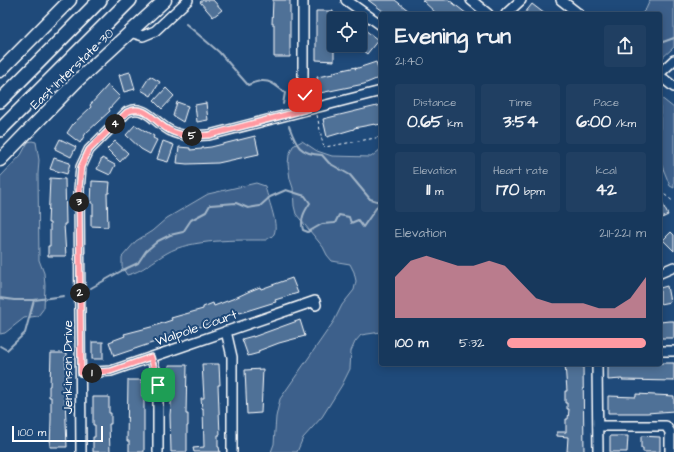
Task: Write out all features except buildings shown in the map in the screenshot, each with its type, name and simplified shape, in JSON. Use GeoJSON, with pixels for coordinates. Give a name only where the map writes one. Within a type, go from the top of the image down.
{"type":"FeatureCollection","features":[{"type":"Feature","properties":{"kind":"highway"},"geometry":{"type":"LineString","coordinates":[[0,101],[100,0]]}},
{"type":"Feature","properties":{"kind":"highway"},"geometry":{"type":"LineString","coordinates":[[0,130],[130,0]]}},
{"type":"Feature","properties":{"kind":"main road"},"geometry":{"type":"LineString","coordinates":[[0,71],[70,0]]}},
{"type":"Feature","properties":{"kind":"main road","name":"East Interstate 30"},"geometry":{"type":"LineString","coordinates":[[0,160],[77,81],[165,0]]}},
{"type":"Feature","properties":{"kind":"street"},"geometry":{"type":"LineString","coordinates":[[130,32],[143,36],[155,31],[188,0]]}},
{"type":"Feature","properties":{"kind":"street"},"geometry":{"type":"LineString","coordinates":[[303,0],[303,84],[311,108]]}},
{"type":"Feature","properties":{"kind":"street"},"geometry":{"type":"LineString","coordinates":[[346,0],[379,24]]}},
{"type":"Feature","properties":{"kind":"street"},"geometry":{"type":"LineString","coordinates":[[471,0],[486,12]]}},
{"type":"Feature","properties":{"kind":"street"},"geometry":{"type":"LineString","coordinates":[[510,7],[521,0]]}},
{"type":"Feature","properties":{"kind":"street"},"geometry":{"type":"LineString","coordinates":[[561,0],[576,12]]}},
{"type":"Feature","properties":{"kind":"street"},"geometry":{"type":"LineString","coordinates":[[662,71],[674,60]]}},
{"type":"Feature","properties":{"kind":"street"},"geometry":{"type":"LineString","coordinates":[[662,78],[674,87]]}},
{"type":"Feature","properties":{"kind":"street","name":"Jenkinson Drive"},"geometry":{"type":"LineString","coordinates":[[81,452],[79,190],[81,167],[89,150],[127,112],[131,110],[136,109],[146,112],[169,131],[186,136],[197,136],[209,135],[379,91]]}},
{"type":"Feature","properties":{"kind":"street"},"geometry":{"type":"LineString","coordinates":[[662,272],[674,267]]}},
{"type":"Feature","properties":{"kind":"street","name":"Walpole Court"},"geometry":{"type":"LineString","coordinates":[[81,373],[111,371],[315,301],[316,305]]}},
{"type":"Feature","properties":{"kind":"street"},"geometry":{"type":"LineString","coordinates":[[226,331],[232,357],[232,452]]}},
{"type":"Feature","properties":{"kind":"street"},"geometry":{"type":"LineString","coordinates":[[662,351],[674,351]]}},
{"type":"Feature","properties":{"kind":"street"},"geometry":{"type":"LineString","coordinates":[[151,357],[158,385],[158,452]]}},
{"type":"Feature","properties":{"kind":"street"},"geometry":{"type":"LineString","coordinates":[[597,366],[598,452]]}},
{"type":"Feature","properties":{"kind":"street"},"geometry":{"type":"LineString","coordinates":[[598,426],[666,426],[670,432],[670,452]]}},
{"type":"Feature","properties":{"kind":"path"},"geometry":{"type":"LineString","coordinates":[[311,108],[323,145],[325,147],[379,137]]}},
{"type":"Feature","properties":{"kind":"path"},"geometry":{"type":"LineString","coordinates":[[662,193],[674,202]]}},
{"type":"Feature","properties":{"kind":"shaded area"},"geometry":{"type":"Polygon","coordinates":[[[650,0],[674,0],[674,47],[662,58],[662,12],[643,12],[650,0]]]}},
{"type":"Feature","properties":{"kind":"shaded area"},"geometry":{"type":"Polygon","coordinates":[[[662,99],[674,108],[674,188],[670,186],[662,166],[662,99]]]}},
{"type":"Feature","properties":{"kind":"shaded area"},"geometry":{"type":"Polygon","coordinates":[[[302,141],[317,151],[332,156],[371,157],[379,151],[379,332],[361,335],[355,342],[351,351],[350,369],[342,385],[322,417],[303,438],[297,452],[271,452],[274,444],[276,417],[280,399],[334,321],[342,305],[354,290],[356,281],[350,264],[332,261],[323,247],[296,214],[288,164],[289,155],[293,146],[302,141]]]}},
{"type":"Feature","properties":{"kind":"shaded area"},"geometry":{"type":"Polygon","coordinates":[[[28,142],[36,142],[39,160],[39,260],[44,273],[44,308],[38,316],[24,318],[5,333],[0,334],[0,177],[21,155],[28,142]]]}},
{"type":"Feature","properties":{"kind":"shaded area"},"geometry":{"type":"Polygon","coordinates":[[[256,183],[265,186],[275,224],[274,234],[272,236],[266,240],[215,241],[188,245],[177,248],[143,269],[127,275],[122,267],[122,257],[136,241],[152,231],[167,218],[208,194],[256,183]]]}},
{"type":"Feature","properties":{"kind":"waterway"},"geometry":{"type":"LineString","coordinates":[[186,24],[219,52],[248,85],[259,81],[268,82],[272,83],[285,93],[283,104]]}},
{"type":"Feature","properties":{"kind":"waterway"},"geometry":{"type":"LineString","coordinates":[[662,43],[674,38]]}},
{"type":"Feature","properties":{"kind":"waterway"},"geometry":{"type":"LineString","coordinates":[[289,126],[296,143],[303,150],[308,153],[322,155],[329,163],[350,175],[370,199],[379,202]]}},
{"type":"Feature","properties":{"kind":"waterway"},"geometry":{"type":"LineString","coordinates":[[91,288],[138,263],[146,251],[158,241],[170,235],[183,232],[191,220],[206,212],[210,205],[236,203],[248,208],[260,206],[270,197],[286,190],[305,196],[310,203],[302,219],[303,230],[308,232],[322,224],[335,223],[339,215],[349,217],[351,223],[358,220],[363,227],[379,204]]}},
{"type":"Feature","properties":{"kind":"waterway"},"geometry":{"type":"LineString","coordinates":[[0,346],[7,350],[25,333],[34,300],[64,296]]}},
{"type":"Feature","properties":{"kind":"waterway"},"geometry":{"type":"LineString","coordinates":[[0,298],[34,300]]}},
{"type":"Feature","properties":{"kind":"route"},"geometry":{"type":"LineString","coordinates":[[158,385],[151,357],[111,371],[102,373],[81,373],[79,190],[81,167],[89,150],[127,112],[131,110],[136,109],[146,112],[161,126],[178,134],[186,136],[209,135],[308,109],[305,95]]}}]}
